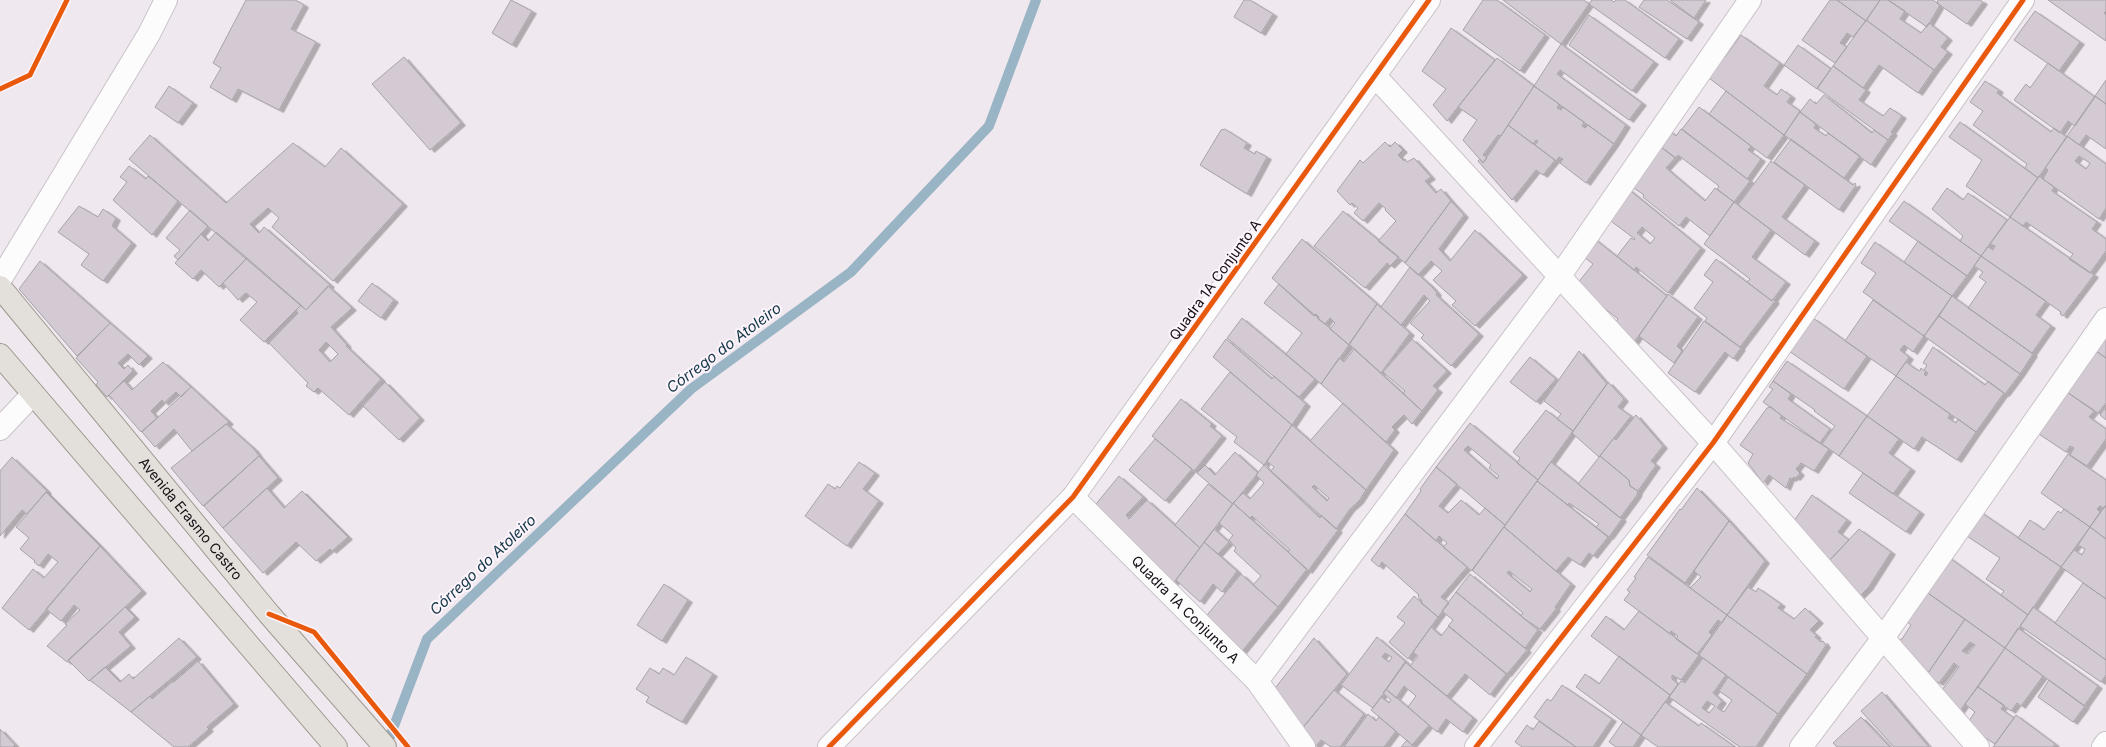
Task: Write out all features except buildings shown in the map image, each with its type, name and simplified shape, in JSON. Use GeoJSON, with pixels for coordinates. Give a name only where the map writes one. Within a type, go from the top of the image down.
{"type":"FeatureCollection","features":[{"type":"Feature","properties":{"kind":"main road","name":"Avenida Erasmo Castro"},"geometry":{"type":"LineString","coordinates":[[0,287],[269,614],[385,747]]}},
{"type":"Feature","properties":{"kind":"main road"},"geometry":{"type":"LineString","coordinates":[[0,355],[336,747]]}},
{"type":"Feature","properties":{"kind":"street"},"geometry":{"type":"LineString","coordinates":[[0,280],[149,34],[166,0]]}},
{"type":"Feature","properties":{"kind":"street","name":"Quadra 1A Conjunto A"},"geometry":{"type":"LineString","coordinates":[[1304,747],[1257,681],[1074,498],[1429,0]]}},
{"type":"Feature","properties":{"kind":"street"},"geometry":{"type":"LineString","coordinates":[[1257,681],[1559,277],[1750,0]]}},
{"type":"Feature","properties":{"kind":"street"},"geometry":{"type":"LineString","coordinates":[[1476,747],[1713,443],[2023,0]]}},
{"type":"Feature","properties":{"kind":"street"},"geometry":{"type":"LineString","coordinates":[[1375,76],[1713,443],[1978,747]]}},
{"type":"Feature","properties":{"kind":"street"},"geometry":{"type":"LineString","coordinates":[[1801,747],[1883,638],[2106,319]]}},
{"type":"Feature","properties":{"kind":"street"},"geometry":{"type":"LineString","coordinates":[[0,429],[33,394]]}},
{"type":"Feature","properties":{"kind":"street"},"geometry":{"type":"LineString","coordinates":[[830,747],[1074,498]]}},
{"type":"Feature","properties":{"kind":"street"},"geometry":{"type":"LineString","coordinates":[[2103,747],[2106,743]]}},
{"type":"Feature","properties":{"kind":"waterway","name":"Córrego do Atoleiro"},"geometry":{"type":"LineString","coordinates":[[386,747],[427,639],[691,389],[851,272],[989,126],[1036,0]]}},
{"type":"Feature","properties":{"kind":"cycle path"},"geometry":{"type":"LineString","coordinates":[[0,89],[30,75],[67,0]]}},
{"type":"Feature","properties":{"kind":"cycle path"},"geometry":{"type":"LineString","coordinates":[[829,747],[1073,497],[1429,0]]}},
{"type":"Feature","properties":{"kind":"cycle path"},"geometry":{"type":"LineString","coordinates":[[1476,747],[1713,443],[2023,0]]}},
{"type":"Feature","properties":{"kind":"cycle path"},"geometry":{"type":"LineString","coordinates":[[269,614],[314,632],[408,747]]}}]}
